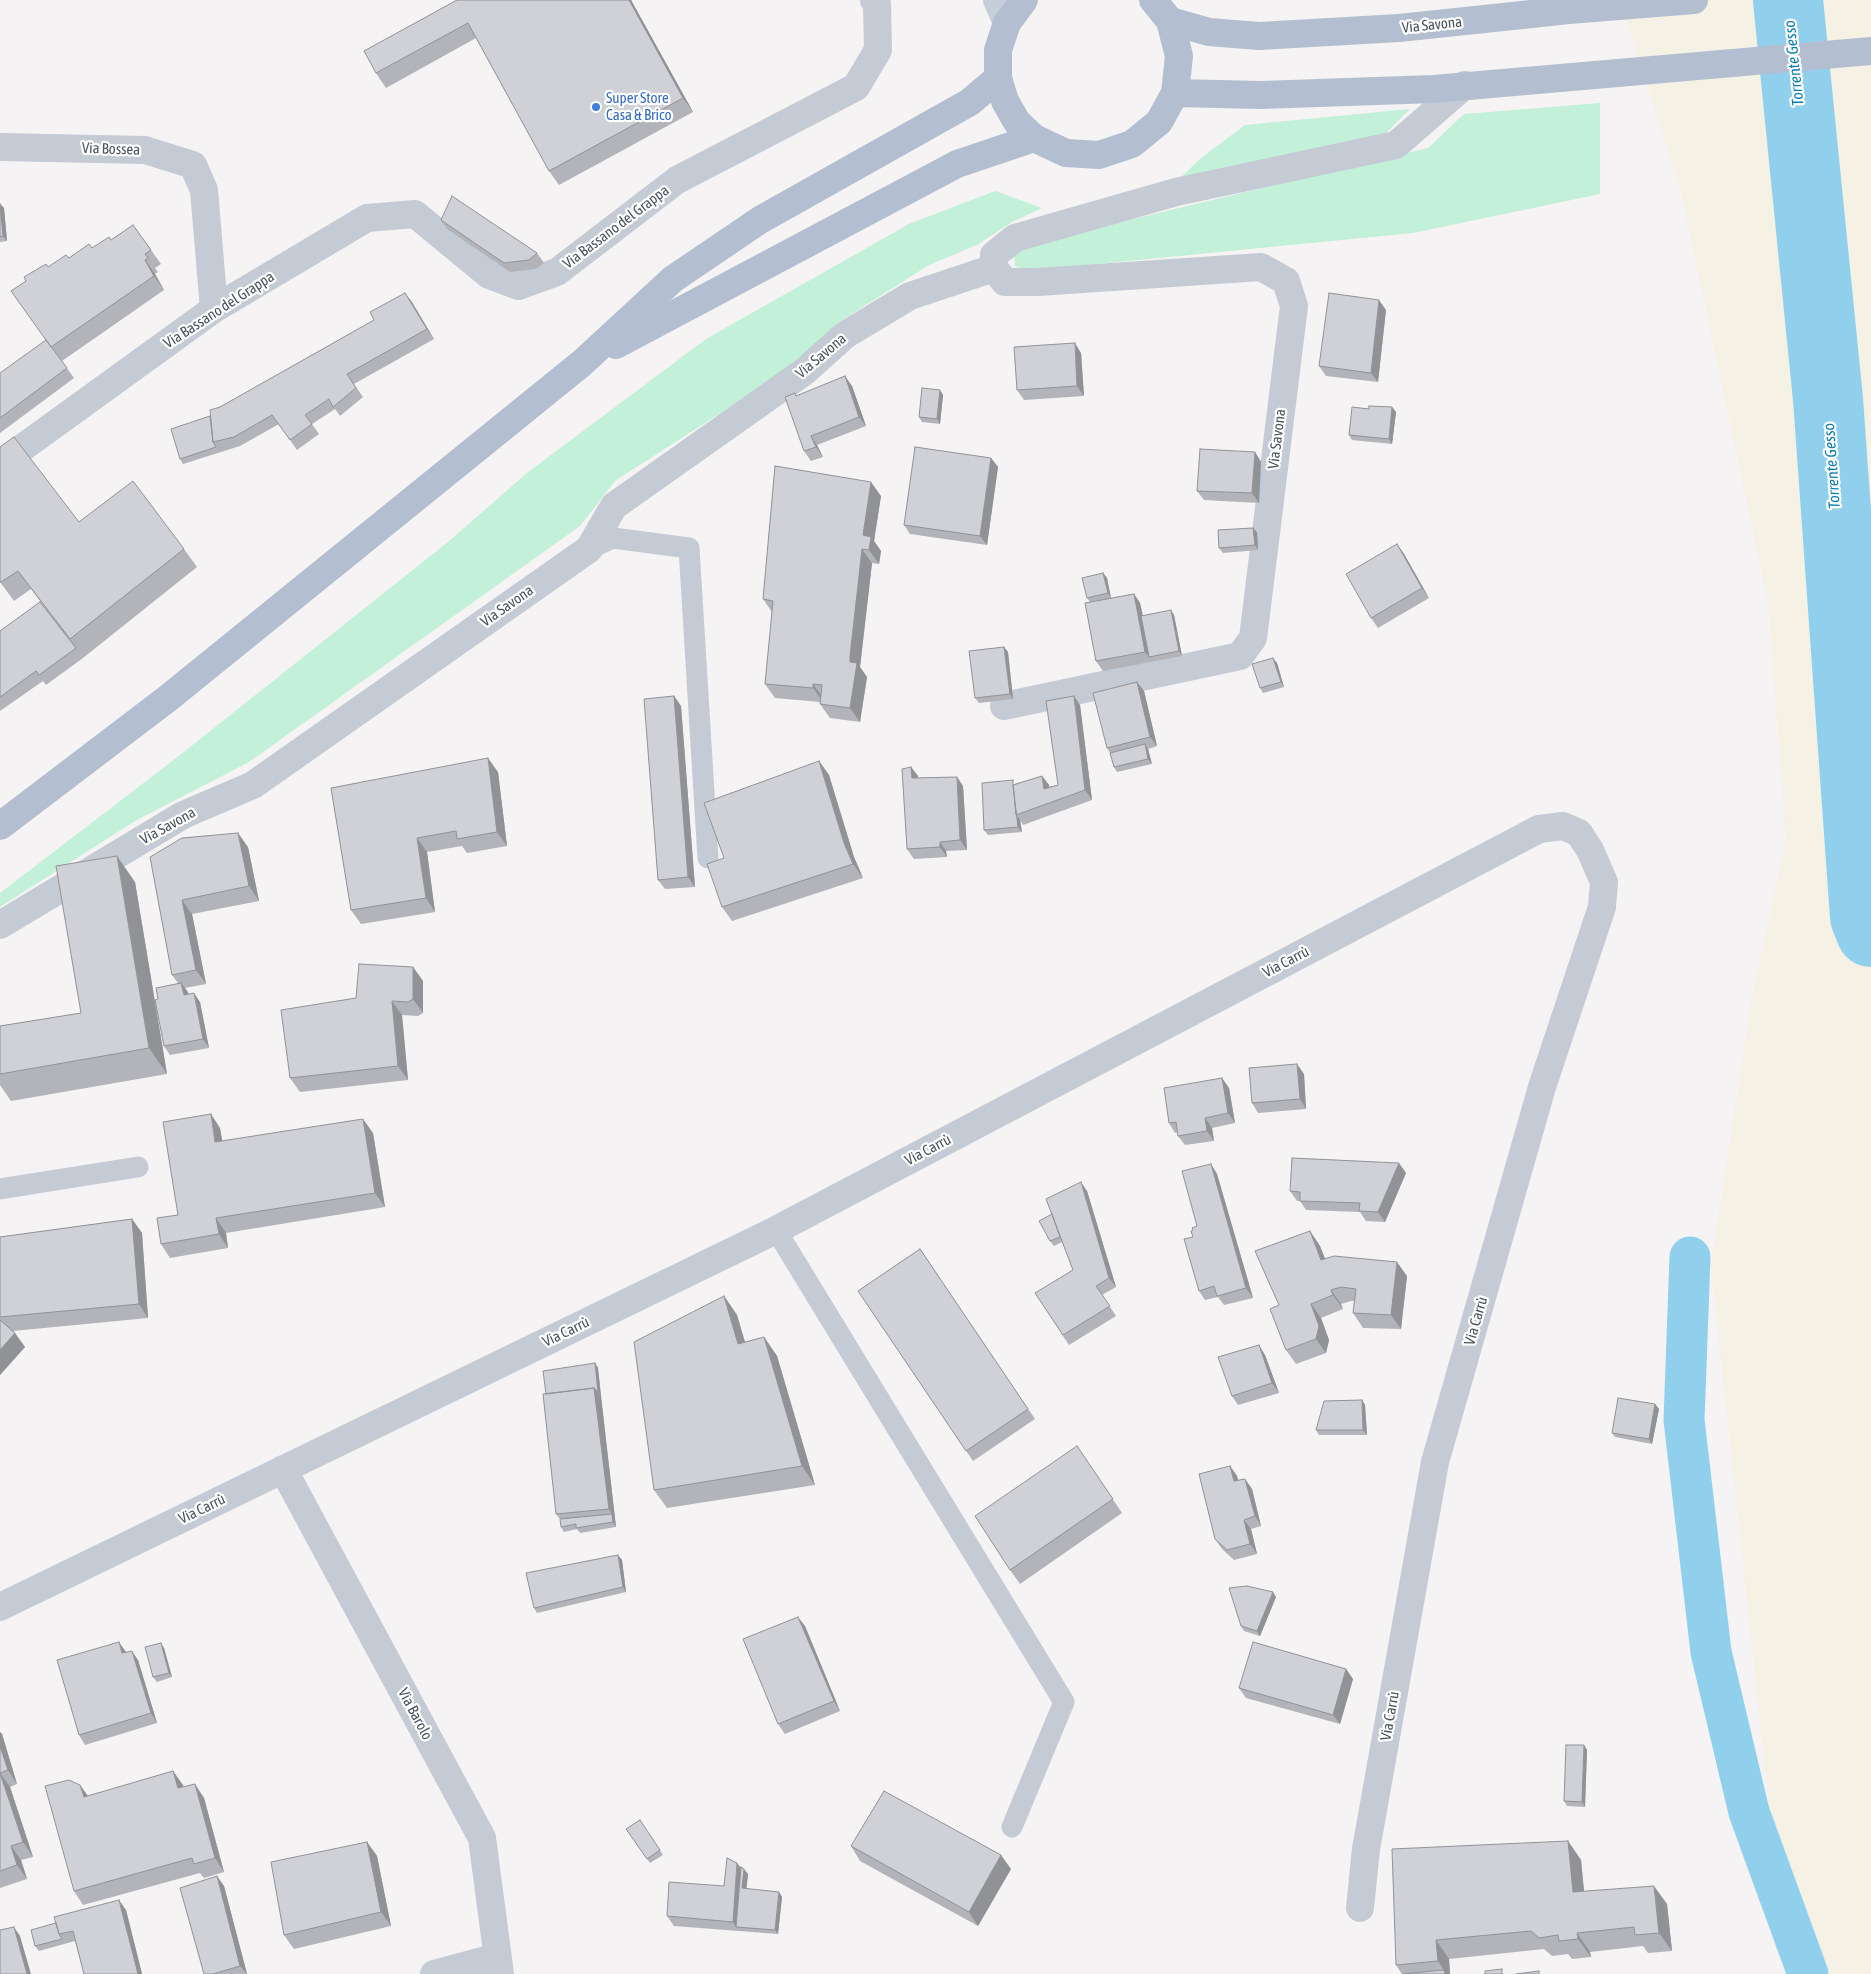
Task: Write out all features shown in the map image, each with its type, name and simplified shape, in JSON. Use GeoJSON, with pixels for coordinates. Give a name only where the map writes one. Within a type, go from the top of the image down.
{"type":"FeatureCollection","features":[{"type":"Feature","properties":{"kind":"main road"},"geometry":{"type":"LineString","coordinates":[[1024,0],[1002,12],[998,50],[998,78],[1005,101],[1017,122],[1034,138],[1066,153],[1099,155],[1132,144],[1159,122],[1175,93],[1180,56],[1170,21],[1153,0]]}},
{"type":"Feature","properties":{"kind":"main road","name":"Via Savona"},"geometry":{"type":"LineString","coordinates":[[1170,21],[1210,32],[1259,36],[1400,28],[1569,10],[1694,0]]}},
{"type":"Feature","properties":{"kind":"main road"},"geometry":{"type":"LineString","coordinates":[[1175,93],[1261,95],[1434,89],[1871,51]]}},
{"type":"Feature","properties":{"kind":"main road"},"geometry":{"type":"LineString","coordinates":[[0,826],[167,699],[582,363],[673,280],[760,220],[970,102],[998,78]]}},
{"type":"Feature","properties":{"kind":"main road"},"geometry":{"type":"LineString","coordinates":[[582,363],[957,164],[1034,138]]}},
{"type":"Feature","properties":{"kind":"street","name":"Via Bassano del Grappa"},"geometry":{"type":"LineString","coordinates":[[0,464],[214,309],[367,218],[414,214],[489,275],[518,286],[557,272],[677,180],[856,88],[878,50],[876,4],[874,0]]}},
{"type":"Feature","properties":{"kind":"street"},"geometry":{"type":"LineString","coordinates":[[994,268],[994,255],[1014,238],[1176,192],[1396,145],[1465,85]]}},
{"type":"Feature","properties":{"kind":"street","name":"Via Bossea"},"geometry":{"type":"LineString","coordinates":[[0,147],[145,150],[193,165],[204,190],[214,309]]}},
{"type":"Feature","properties":{"kind":"street","name":"Via Savona"},"geometry":{"type":"LineString","coordinates":[[0,925],[183,815],[253,785],[589,549],[614,506],[805,370],[845,335],[910,296],[994,268],[1005,282],[1038,282],[1261,267],[1286,281],[1294,306],[1252,638],[1240,656],[1004,706]]}},
{"type":"Feature","properties":{"kind":"street","name":"Via Carrù"},"geometry":{"type":"LineString","coordinates":[[0,1607],[776,1230],[1539,829],[1563,826],[1579,833],[1590,850],[1604,882],[1602,907],[1542,1087],[1435,1462],[1366,1849],[1360,1908]]}},
{"type":"Feature","properties":{"kind":"street","name":"Via Barolo"},"geometry":{"type":"LineString","coordinates":[[283,1469],[482,1838],[498,1965]]}},
{"type":"Feature","properties":{"kind":"street"},"geometry":{"type":"LineString","coordinates":[[434,1974],[498,1965]]}},
{"type":"Feature","properties":{"kind":"lane"},"geometry":{"type":"LineString","coordinates":[[589,549],[613,538],[689,548],[708,858]]}},
{"type":"Feature","properties":{"kind":"lane"},"geometry":{"type":"LineString","coordinates":[[0,1189],[138,1167]]}},
{"type":"Feature","properties":{"kind":"lane"},"geometry":{"type":"LineString","coordinates":[[776,1230],[1064,1702],[1012,1827]]}},
{"type":"Feature","properties":{"kind":"green space"},"geometry":{"type":"Polygon","coordinates":[[[1600,103],[1600,194],[1413,233],[1026,271],[1015,266],[1014,254],[1038,242],[1428,148],[1464,114],[1600,103]]]}},
{"type":"Feature","properties":{"kind":"green space"},"geometry":{"type":"Polygon","coordinates":[[[1410,109],[1382,137],[1176,182],[1201,158],[1245,125],[1410,109]]]}},
{"type":"Feature","properties":{"kind":"green space"},"geometry":{"type":"Polygon","coordinates":[[[995,191],[1042,208],[1012,222],[977,245],[929,265],[836,324],[789,369],[615,481],[580,526],[249,762],[135,821],[0,907],[0,893],[175,759],[448,542],[527,473],[706,339],[909,224],[995,191]]]}},
{"type":"Feature","properties":{"kind":"sand"},"geometry":{"type":"Polygon","coordinates":[[[1620,0],[1871,0],[1871,1974],[1830,1974],[1769,1807],[1711,1265],[1752,997],[1786,839],[1768,602],[1680,188],[1620,0]]]}},
{"type":"Feature","properties":{"kind":"building"},"geometry":{"type":"Polygon","coordinates":[[[457,0],[629,0],[683,98],[549,171],[468,23],[376,73],[364,51],[457,0]]]}},
{"type":"Feature","properties":{"kind":"building"},"geometry":{"type":"Polygon","coordinates":[[[452,196],[537,253],[529,260],[504,263],[441,220],[452,196]]]}},
{"type":"Feature","properties":{"kind":"building"},"geometry":{"type":"Polygon","coordinates":[[[0,204],[3,236],[0,237],[0,204]]]}},
{"type":"Feature","properties":{"kind":"building"},"geometry":{"type":"Polygon","coordinates":[[[133,225],[151,250],[145,254],[148,258],[145,260],[154,276],[51,347],[11,291],[26,281],[24,277],[46,264],[48,267],[66,255],[69,258],[89,244],[92,248],[109,237],[111,240],[133,225]]]}},
{"type":"Feature","properties":{"kind":"building"},"geometry":{"type":"Polygon","coordinates":[[[405,293],[427,329],[347,374],[356,388],[333,407],[329,399],[305,415],[312,424],[290,440],[272,415],[234,437],[213,442],[210,410],[220,407],[374,320],[370,312],[405,293]]]}},
{"type":"Feature","properties":{"kind":"building"},"geometry":{"type":"Polygon","coordinates":[[[1329,293],[1379,300],[1371,373],[1319,366],[1329,293]]]}},
{"type":"Feature","properties":{"kind":"building"},"geometry":{"type":"Polygon","coordinates":[[[46,340],[67,368],[0,418],[0,373],[46,340]]]}},
{"type":"Feature","properties":{"kind":"building"},"geometry":{"type":"Polygon","coordinates":[[[1075,343],[1077,386],[1017,390],[1014,347],[1075,343]]]}},
{"type":"Feature","properties":{"kind":"building"},"geometry":{"type":"Polygon","coordinates":[[[845,376],[859,417],[811,436],[816,447],[804,451],[785,397],[795,393],[796,396],[845,376]]]}},
{"type":"Feature","properties":{"kind":"building"},"geometry":{"type":"Polygon","coordinates":[[[922,388],[940,390],[937,419],[919,417],[922,388]]]}},
{"type":"Feature","properties":{"kind":"building"},"geometry":{"type":"Polygon","coordinates":[[[1369,406],[1392,407],[1389,439],[1349,435],[1352,407],[1369,409],[1369,406]]]}},
{"type":"Feature","properties":{"kind":"building"},"geometry":{"type":"Polygon","coordinates":[[[210,416],[213,442],[216,447],[180,459],[171,429],[210,416]]]}},
{"type":"Feature","properties":{"kind":"building"},"geometry":{"type":"Polygon","coordinates":[[[14,437],[79,522],[133,481],[184,549],[70,639],[18,571],[0,581],[0,447],[14,437]]]}},
{"type":"Feature","properties":{"kind":"building"},"geometry":{"type":"Polygon","coordinates":[[[915,447],[991,458],[980,536],[904,525],[915,447]]]}},
{"type":"Feature","properties":{"kind":"building"},"geometry":{"type":"Polygon","coordinates":[[[1200,449],[1255,452],[1252,493],[1197,491],[1200,449]]]}},
{"type":"Feature","properties":{"kind":"building"},"geometry":{"type":"Polygon","coordinates":[[[775,466],[871,482],[863,535],[871,537],[869,550],[862,549],[850,656],[850,662],[857,663],[850,708],[820,704],[822,685],[813,684],[813,688],[765,684],[773,601],[763,599],[775,466]]]}},
{"type":"Feature","properties":{"kind":"building"},"geometry":{"type":"Polygon","coordinates":[[[1253,528],[1255,545],[1219,548],[1218,530],[1253,528]]]}},
{"type":"Feature","properties":{"kind":"building"},"geometry":{"type":"Polygon","coordinates":[[[1397,544],[1422,588],[1371,618],[1346,574],[1397,544]]]}},
{"type":"Feature","properties":{"kind":"building"},"geometry":{"type":"Polygon","coordinates":[[[1103,573],[1108,593],[1087,598],[1082,578],[1103,573]]]}},
{"type":"Feature","properties":{"kind":"building"},"geometry":{"type":"Polygon","coordinates":[[[1134,594],[1145,652],[1096,661],[1085,603],[1134,594]]]}},
{"type":"Feature","properties":{"kind":"building"},"geometry":{"type":"Polygon","coordinates":[[[40,602],[76,648],[39,675],[36,671],[0,697],[0,631],[40,602]]]}},
{"type":"Feature","properties":{"kind":"building"},"geometry":{"type":"Polygon","coordinates":[[[1171,610],[1179,651],[1149,657],[1141,616],[1171,610]]]}},
{"type":"Feature","properties":{"kind":"building"},"geometry":{"type":"Polygon","coordinates":[[[1004,647],[1010,694],[975,698],[969,651],[1004,647]]]}},
{"type":"Feature","properties":{"kind":"building"},"geometry":{"type":"Polygon","coordinates":[[[1273,658],[1281,682],[1260,688],[1252,664],[1273,658]]]}},
{"type":"Feature","properties":{"kind":"building"},"geometry":{"type":"Polygon","coordinates":[[[1137,682],[1150,737],[1107,748],[1093,693],[1137,682]]]}},
{"type":"Feature","properties":{"kind":"building"},"geometry":{"type":"Polygon","coordinates":[[[674,696],[688,877],[658,880],[644,699],[674,696]]]}},
{"type":"Feature","properties":{"kind":"building"},"geometry":{"type":"Polygon","coordinates":[[[1074,696],[1085,790],[1016,815],[1013,785],[1042,776],[1044,789],[1058,785],[1046,701],[1074,696]]]}},
{"type":"Feature","properties":{"kind":"building"},"geometry":{"type":"Polygon","coordinates":[[[1145,744],[1148,759],[1114,767],[1110,753],[1145,744]]]}},
{"type":"Feature","properties":{"kind":"building"},"geometry":{"type":"Polygon","coordinates":[[[488,758],[497,832],[457,839],[456,831],[417,838],[426,898],[351,910],[331,788],[488,758]]]}},
{"type":"Feature","properties":{"kind":"building"},"geometry":{"type":"Polygon","coordinates":[[[819,761],[844,843],[853,864],[722,907],[707,864],[724,858],[704,803],[819,761]]]}},
{"type":"Feature","properties":{"kind":"building"},"geometry":{"type":"Polygon","coordinates":[[[911,767],[912,778],[957,777],[960,840],[940,842],[940,847],[907,849],[902,769],[911,767]]]}},
{"type":"Feature","properties":{"kind":"building"},"geometry":{"type":"Polygon","coordinates":[[[1013,780],[1018,827],[984,830],[982,783],[1013,780]]]}},
{"type":"Feature","properties":{"kind":"building"},"geometry":{"type":"Polygon","coordinates":[[[238,833],[249,886],[182,900],[196,970],[172,975],[150,857],[182,838],[238,833]]]}},
{"type":"Feature","properties":{"kind":"building"},"geometry":{"type":"Polygon","coordinates":[[[117,856],[149,1048],[0,1074],[0,1026],[81,1013],[56,866],[117,856]]]}},
{"type":"Feature","properties":{"kind":"building"},"geometry":{"type":"Polygon","coordinates":[[[359,964],[413,967],[413,999],[408,1002],[392,1001],[398,1066],[290,1078],[281,1010],[356,998],[359,964]]]}},
{"type":"Feature","properties":{"kind":"building"},"geometry":{"type":"Polygon","coordinates":[[[181,983],[184,995],[194,993],[203,1039],[164,1046],[155,1000],[158,999],[156,988],[181,983]]]}},
{"type":"Feature","properties":{"kind":"building"},"geometry":{"type":"Polygon","coordinates":[[[1297,1064],[1300,1099],[1252,1103],[1249,1068],[1297,1064]]]}},
{"type":"Feature","properties":{"kind":"building"},"geometry":{"type":"Polygon","coordinates":[[[1222,1078],[1228,1113],[1205,1118],[1207,1131],[1178,1136],[1176,1122],[1169,1123],[1164,1088],[1222,1078]]]}},
{"type":"Feature","properties":{"kind":"building"},"geometry":{"type":"Polygon","coordinates":[[[211,1114],[215,1142],[363,1119],[375,1193],[216,1218],[219,1234],[161,1244],[157,1218],[178,1215],[163,1122],[211,1114]]]}},
{"type":"Feature","properties":{"kind":"building"},"geometry":{"type":"Polygon","coordinates":[[[1292,1158],[1399,1163],[1378,1212],[1359,1211],[1360,1203],[1300,1201],[1300,1192],[1290,1191],[1292,1158]]]}},
{"type":"Feature","properties":{"kind":"building"},"geometry":{"type":"Polygon","coordinates":[[[1211,1164],[1246,1288],[1217,1296],[1214,1286],[1199,1291],[1184,1239],[1193,1237],[1192,1228],[1197,1226],[1182,1171],[1211,1164]]]}},
{"type":"Feature","properties":{"kind":"building"},"geometry":{"type":"Polygon","coordinates":[[[1081,1182],[1109,1278],[1096,1286],[1110,1306],[1063,1335],[1035,1293],[1073,1270],[1046,1199],[1081,1182]]]}},
{"type":"Feature","properties":{"kind":"building"},"geometry":{"type":"Polygon","coordinates":[[[1052,1214],[1060,1237],[1050,1241],[1039,1221],[1052,1214]]]}},
{"type":"Feature","properties":{"kind":"building"},"geometry":{"type":"Polygon","coordinates":[[[132,1219],[139,1304],[0,1317],[0,1237],[132,1219]]]}},
{"type":"Feature","properties":{"kind":"building"},"geometry":{"type":"Polygon","coordinates":[[[1310,1231],[1321,1260],[1334,1256],[1397,1262],[1391,1315],[1353,1313],[1356,1289],[1341,1287],[1331,1290],[1333,1295],[1311,1304],[1319,1326],[1316,1339],[1286,1350],[1270,1309],[1279,1305],[1255,1251],[1310,1231]]]}},
{"type":"Feature","properties":{"kind":"building"},"geometry":{"type":"Polygon","coordinates":[[[920,1249],[1028,1409],[966,1451],[858,1291],[920,1249]]]}},
{"type":"Feature","properties":{"kind":"building"},"geometry":{"type":"Polygon","coordinates":[[[724,1296],[738,1344],[764,1337],[802,1466],[654,1490],[634,1342],[724,1296]]]}},
{"type":"Feature","properties":{"kind":"building"},"geometry":{"type":"Polygon","coordinates":[[[0,1320],[15,1333],[0,1350],[0,1320]]]}},
{"type":"Feature","properties":{"kind":"building"},"geometry":{"type":"Polygon","coordinates":[[[1259,1345],[1272,1383],[1232,1396],[1218,1357],[1259,1345]]]}},
{"type":"Feature","properties":{"kind":"building"},"geometry":{"type":"Polygon","coordinates":[[[595,1363],[598,1392],[594,1388],[546,1394],[543,1371],[595,1363]]]}},
{"type":"Feature","properties":{"kind":"building"},"geometry":{"type":"Polygon","coordinates":[[[594,1388],[609,1509],[556,1514],[543,1394],[594,1388]]]}},
{"type":"Feature","properties":{"kind":"building"},"geometry":{"type":"Polygon","coordinates":[[[1618,1398],[1655,1404],[1649,1439],[1612,1433],[1618,1398]]]}},
{"type":"Feature","properties":{"kind":"building"},"geometry":{"type":"Polygon","coordinates":[[[1362,1400],[1363,1430],[1316,1430],[1324,1401],[1362,1400]]]}},
{"type":"Feature","properties":{"kind":"building"},"geometry":{"type":"Polygon","coordinates":[[[1077,1446],[1113,1499],[1010,1570],[975,1516],[1077,1446]]]}},
{"type":"Feature","properties":{"kind":"building"},"geometry":{"type":"Polygon","coordinates":[[[1230,1466],[1234,1481],[1245,1479],[1255,1516],[1244,1520],[1250,1544],[1227,1550],[1215,1539],[1199,1474],[1230,1466]]]}},
{"type":"Feature","properties":{"kind":"building"},"geometry":{"type":"Polygon","coordinates":[[[612,1514],[613,1522],[576,1528],[576,1524],[561,1527],[560,1519],[612,1514]]]}},
{"type":"Feature","properties":{"kind":"building"},"geometry":{"type":"Polygon","coordinates":[[[618,1555],[623,1587],[534,1608],[526,1573],[618,1555]]]}},
{"type":"Feature","properties":{"kind":"building"},"geometry":{"type":"Polygon","coordinates":[[[1247,1586],[1273,1592],[1257,1631],[1241,1626],[1229,1588],[1247,1586]]]}},
{"type":"Feature","properties":{"kind":"building"},"geometry":{"type":"Polygon","coordinates":[[[798,1617],[834,1701],[778,1724],[743,1639],[798,1617]]]}},
{"type":"Feature","properties":{"kind":"building"},"geometry":{"type":"Polygon","coordinates":[[[119,1642],[122,1653],[132,1651],[151,1713],[79,1735],[57,1660],[119,1642]]]}},
{"type":"Feature","properties":{"kind":"building"},"geometry":{"type":"Polygon","coordinates":[[[1253,1642],[1346,1669],[1333,1715],[1239,1688],[1253,1642]]]}},
{"type":"Feature","properties":{"kind":"building"},"geometry":{"type":"Polygon","coordinates":[[[161,1643],[169,1673],[153,1677],[145,1647],[161,1643]]]}},
{"type":"Feature","properties":{"kind":"building"},"geometry":{"type":"Polygon","coordinates":[[[1566,1745],[1584,1745],[1582,1802],[1564,1801],[1566,1745]]]}},
{"type":"Feature","properties":{"kind":"building"},"geometry":{"type":"Polygon","coordinates":[[[0,1746],[8,1770],[0,1773],[0,1746]]]}},
{"type":"Feature","properties":{"kind":"building"},"geometry":{"type":"Polygon","coordinates":[[[173,1771],[178,1788],[195,1784],[215,1858],[194,1864],[192,1858],[74,1891],[45,1786],[69,1780],[80,1785],[84,1797],[173,1771]]]}},
{"type":"Feature","properties":{"kind":"building"},"geometry":{"type":"Polygon","coordinates":[[[0,1773],[23,1842],[11,1846],[17,1865],[0,1871],[0,1773]]]}},
{"type":"Feature","properties":{"kind":"building"},"geometry":{"type":"Polygon","coordinates":[[[884,1791],[1001,1855],[969,1912],[851,1846],[884,1791]]]}},
{"type":"Feature","properties":{"kind":"building"},"geometry":{"type":"Polygon","coordinates":[[[640,1820],[660,1850],[647,1859],[626,1829],[640,1820]]]}},
{"type":"Feature","properties":{"kind":"building"},"geometry":{"type":"Polygon","coordinates":[[[1568,1841],[1573,1892],[1654,1886],[1659,1933],[1635,1935],[1634,1927],[1577,1933],[1578,1939],[1559,1941],[1558,1935],[1539,1938],[1531,1931],[1436,1940],[1438,1961],[1396,1965],[1392,1849],[1568,1841]]]}},
{"type":"Feature","properties":{"kind":"building"},"geometry":{"type":"Polygon","coordinates":[[[367,1842],[381,1912],[284,1935],[271,1862],[367,1842]]]}},
{"type":"Feature","properties":{"kind":"building"},"geometry":{"type":"Polygon","coordinates":[[[727,1858],[737,1863],[733,1922],[667,1916],[669,1882],[724,1886],[727,1858]]]}},
{"type":"Feature","properties":{"kind":"building"},"geometry":{"type":"Polygon","coordinates":[[[741,1867],[744,1869],[742,1888],[779,1892],[775,1930],[736,1927],[741,1867]]]}},
{"type":"Feature","properties":{"kind":"building"},"geometry":{"type":"Polygon","coordinates":[[[217,1876],[240,1966],[213,1974],[204,1974],[180,1888],[217,1876]]]}},
{"type":"Feature","properties":{"kind":"building"},"geometry":{"type":"Polygon","coordinates":[[[119,1900],[138,1974],[84,1974],[73,1931],[59,1934],[54,1917],[119,1900]]]}},
{"type":"Feature","properties":{"kind":"building"},"geometry":{"type":"Polygon","coordinates":[[[56,1923],[62,1939],[35,1946],[31,1930],[56,1923]]]}},
{"type":"Feature","properties":{"kind":"building"},"geometry":{"type":"Polygon","coordinates":[[[14,1927],[27,1974],[0,1974],[0,1930],[14,1927]]]}},
{"type":"Feature","properties":{"kind":"building"},"geometry":{"type":"Polygon","coordinates":[[[1502,1969],[1502,1974],[1485,1974],[1485,1971],[1502,1969]]]}},
{"type":"Feature","properties":{"kind":"building"},"geometry":{"type":"Polygon","coordinates":[[[1444,1970],[1445,1974],[1402,1974],[1444,1970]]]}},
{"type":"Feature","properties":{"kind":"building"},"geometry":{"type":"Polygon","coordinates":[[[1539,1971],[1539,1974],[1516,1974],[1539,1971]]]}},
{"type":"Feature","properties":{"kind":"waterway","name":"Torrente Gesso"},"geometry":{"type":"LineString","coordinates":[[1788,0],[1828,399],[1865,917],[1871,932]]}},
{"type":"Feature","properties":{"kind":"waterway"},"geometry":{"type":"LineString","coordinates":[[1690,1257],[1684,1420],[1711,1652],[1749,1812],[1808,1974]]}},
{"type":"Feature","properties":{"kind":"place","name":"Super Store Casa & Brico"},"geometry":{"type":"Point","coordinates":[596,107]}}]}
